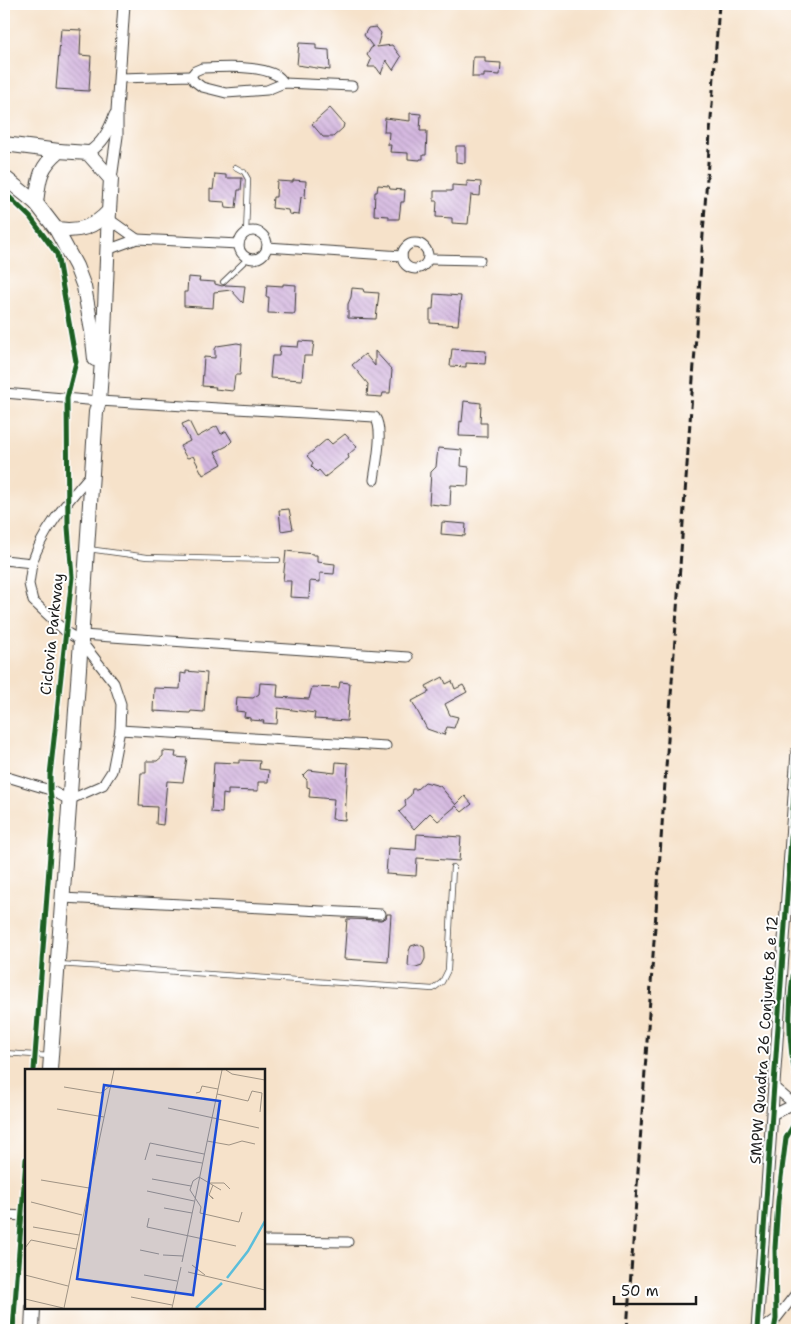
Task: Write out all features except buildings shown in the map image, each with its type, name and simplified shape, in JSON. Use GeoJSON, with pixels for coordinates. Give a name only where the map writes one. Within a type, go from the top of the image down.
{"type":"FeatureCollection","features":[{"type":"Feature","properties":{"kind":"main road"},"geometry":{"type":"LineString","coordinates":[[4,144],[88,153],[111,179],[104,333],[96,404],[50,1069]]}},
{"type":"Feature","properties":{"kind":"main road"},"geometry":{"type":"LineString","coordinates":[[36,204],[40,175],[44,167],[59,151]]}},
{"type":"Feature","properties":{"kind":"main road"},"geometry":{"type":"LineString","coordinates":[[4,176],[36,204],[56,230],[76,266],[84,287],[95,351],[96,404]]}},
{"type":"Feature","properties":{"kind":"main road"},"geometry":{"type":"LineString","coordinates":[[56,230],[82,230],[93,226],[109,215]]}},
{"type":"Feature","properties":{"kind":"main road"},"geometry":{"type":"LineString","coordinates":[[32,1330],[33,1309]]}},
{"type":"Feature","properties":{"kind":"street"},"geometry":{"type":"LineString","coordinates":[[111,179],[118,136],[117,111],[124,4]]}},
{"type":"Feature","properties":{"kind":"street"},"geometry":{"type":"LineString","coordinates":[[119,78],[191,76],[195,71],[202,68],[248,68],[273,73],[284,83]]}},
{"type":"Feature","properties":{"kind":"street"},"geometry":{"type":"LineString","coordinates":[[191,76],[202,87],[226,92],[267,90],[284,83],[352,86]]}},
{"type":"Feature","properties":{"kind":"street"},"geometry":{"type":"LineString","coordinates":[[88,153],[106,137],[117,111]]}},
{"type":"Feature","properties":{"kind":"street"},"geometry":{"type":"LineString","coordinates":[[109,215],[137,239]]}},
{"type":"Feature","properties":{"kind":"street"},"geometry":{"type":"LineString","coordinates":[[254,232],[265,238],[267,247],[263,254],[256,259],[248,258],[241,252],[239,244],[246,234],[254,232]]}},
{"type":"Feature","properties":{"kind":"street"},"geometry":{"type":"LineString","coordinates":[[107,250],[137,239],[239,244]]}},
{"type":"Feature","properties":{"kind":"street"},"geometry":{"type":"LineString","coordinates":[[415,243],[424,246],[429,255],[428,259],[424,266],[416,269],[404,264],[402,256],[406,247],[415,243]]}},
{"type":"Feature","properties":{"kind":"street"},"geometry":{"type":"LineString","coordinates":[[267,247],[402,256]]}},
{"type":"Feature","properties":{"kind":"street"},"geometry":{"type":"LineString","coordinates":[[428,259],[480,260]]}},
{"type":"Feature","properties":{"kind":"street"},"geometry":{"type":"LineString","coordinates":[[4,393],[96,404],[375,417],[379,422],[379,431],[374,480]]}},
{"type":"Feature","properties":{"kind":"street"},"geometry":{"type":"LineString","coordinates":[[91,474],[68,500],[38,546],[32,563],[29,584],[32,601],[66,632],[81,638],[408,657]]}},
{"type":"Feature","properties":{"kind":"street"},"geometry":{"type":"LineString","coordinates":[[4,560],[32,563]]}},
{"type":"Feature","properties":{"kind":"street"},"geometry":{"type":"LineString","coordinates":[[4,776],[50,790],[69,800],[103,786],[112,771],[120,730],[121,704],[114,683],[81,638]]}},
{"type":"Feature","properties":{"kind":"street"},"geometry":{"type":"LineString","coordinates":[[120,730],[386,746]]}},
{"type":"Feature","properties":{"kind":"street","name":"SMPW Quadra 26 Conjunto 8 e 12"},"geometry":{"type":"LineString","coordinates":[[759,1330],[797,752]]}},
{"type":"Feature","properties":{"kind":"street"},"geometry":{"type":"LineString","coordinates":[[62,898],[381,914]]}},
{"type":"Feature","properties":{"kind":"street"},"geometry":{"type":"LineString","coordinates":[[772,1115],[796,1104],[775,1088]]}},
{"type":"Feature","properties":{"kind":"street"},"geometry":{"type":"LineString","coordinates":[[4,1215],[25,1216]]}},
{"type":"Feature","properties":{"kind":"street"},"geometry":{"type":"LineString","coordinates":[[265,1242],[348,1242]]}},
{"type":"Feature","properties":{"kind":"street"},"geometry":{"type":"LineString","coordinates":[[759,1330],[776,1320],[797,1292]]}},
{"type":"Feature","properties":{"kind":"lane"},"geometry":{"type":"LineString","coordinates":[[235,167],[244,172],[248,179],[246,234]]}},
{"type":"Feature","properties":{"kind":"lane"},"geometry":{"type":"LineString","coordinates":[[223,282],[248,258]]}},
{"type":"Feature","properties":{"kind":"lane"},"geometry":{"type":"LineString","coordinates":[[87,549],[147,557],[278,560]]}},
{"type":"Feature","properties":{"kind":"lane"},"geometry":{"type":"LineString","coordinates":[[57,964],[432,989],[442,982],[448,970],[453,867]]}},
{"type":"Feature","properties":{"kind":"lane"},"geometry":{"type":"LineString","coordinates":[[4,1053],[52,1056]]}},
{"type":"Feature","properties":{"kind":"railway"},"geometry":{"type":"LineString","coordinates":[[627,1330],[719,4]]}},
{"type":"Feature","properties":{"kind":"cycle path","name":"Ciclovia Parkway"},"geometry":{"type":"LineString","coordinates":[[4,192],[30,217],[57,254],[76,362],[67,398],[68,527],[72,577],[50,775],[53,814],[34,1069]]}},
{"type":"Feature","properties":{"kind":"cycle path"},"geometry":{"type":"LineString","coordinates":[[757,1330],[797,752]]}},
{"type":"Feature","properties":{"kind":"cycle path"},"geometry":{"type":"LineString","coordinates":[[797,954],[792,984],[790,1016],[791,1049],[797,1079]]}},
{"type":"Feature","properties":{"kind":"cycle path"},"geometry":{"type":"LineString","coordinates":[[774,1330],[776,1319],[775,1248],[778,1201],[786,1138],[797,1119]]}},
{"type":"Feature","properties":{"kind":"cycle path"},"geometry":{"type":"LineString","coordinates":[[13,1330],[25,1172]]}}]}
